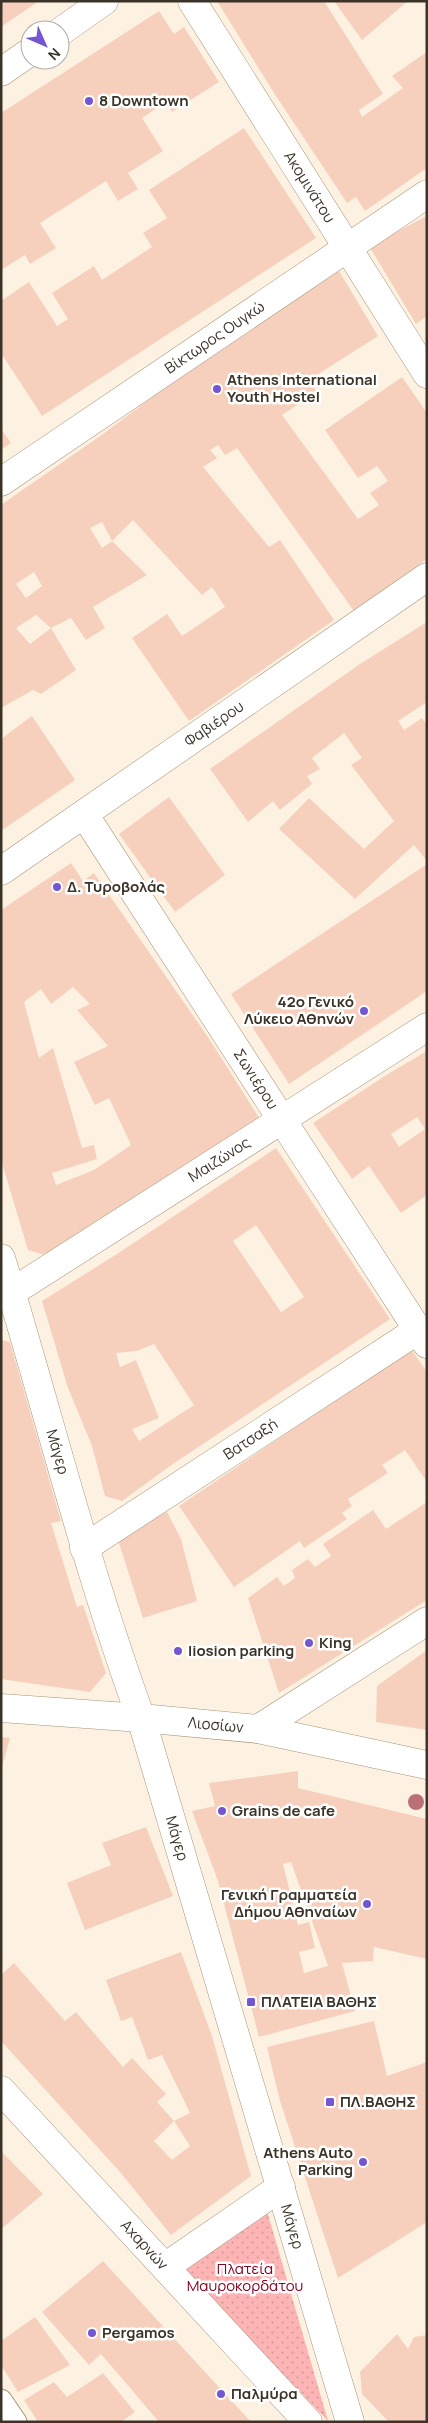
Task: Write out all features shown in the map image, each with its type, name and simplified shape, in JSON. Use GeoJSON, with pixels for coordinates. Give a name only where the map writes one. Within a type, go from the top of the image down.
{"type":"FeatureCollection","features":[{"type":"Feature","properties":{"kind":"street"},"geometry":{"type":"LineString","coordinates":[[70,25],[104,1]]}},
{"type":"Feature","properties":{"kind":"street","name":"Ακομινάτου"},"geometry":{"type":"LineString","coordinates":[[192,1],[427,374]]}},
{"type":"Feature","properties":{"kind":"street"},"geometry":{"type":"LineString","coordinates":[[1,72],[20,59]]}},
{"type":"Feature","properties":{"kind":"street","name":"Βίκτωρος Ουγκώ"},"geometry":{"type":"LineString","coordinates":[[1,482],[427,194]]}},
{"type":"Feature","properties":{"kind":"street","name":"Φαβιέρου"},"geometry":{"type":"LineString","coordinates":[[1,871],[427,577]]}},
{"type":"Feature","properties":{"kind":"street","name":"Σωνιέρου"},"geometry":{"type":"LineString","coordinates":[[84,814],[422,1337]]}},
{"type":"Feature","properties":{"kind":"street","name":"Μαιζώνος"},"geometry":{"type":"LineString","coordinates":[[12,1292],[427,1028]]}},
{"type":"Feature","properties":{"kind":"street","name":"Μάγερ"},"geometry":{"type":"LineString","coordinates":[[1,1258],[84,1548],[118,1656],[142,1718],[350,2422]]}},
{"type":"Feature","properties":{"kind":"street","name":"Βατσαξή"},"geometry":{"type":"LineString","coordinates":[[84,1548],[422,1337]]}},
{"type":"Feature","properties":{"kind":"street"},"geometry":{"type":"LineString","coordinates":[[258,1729],[427,1621]]}},
{"type":"Feature","properties":{"kind":"street","name":"Λιοσίων"},"geometry":{"type":"LineString","coordinates":[[1,1708],[142,1718],[258,1729],[427,1765]]}},
{"type":"Feature","properties":{"kind":"street","name":"Αχαρνών"},"geometry":{"type":"LineString","coordinates":[[1,2090],[308,2422]]}},
{"type":"Feature","properties":{"kind":"street"},"geometry":{"type":"LineString","coordinates":[[165,2267],[281,2187]]}},
{"type":"Feature","properties":{"kind":"street"},"geometry":{"type":"LineString","coordinates":[[1,2400],[16,2422]]}},
{"type":"Feature","properties":{"kind":"green space","name":"Πλατεία Μαυροκορδάτου"},"geometry":{"type":"Polygon","coordinates":[[[267,2211],[328,2421],[184,2270],[267,2211]]]}},
{"type":"Feature","properties":{"kind":"building"},"geometry":{"type":"Polygon","coordinates":[[[1,1],[39,1],[1,27],[1,1]]]}},
{"type":"Feature","properties":{"kind":"building"},"geometry":{"type":"Polygon","coordinates":[[[217,1],[324,1],[383,94],[359,110],[362,117],[403,88],[392,76],[427,52],[427,168],[365,211],[356,197],[347,203],[274,93],[217,1]]]}},
{"type":"Feature","properties":{"kind":"building"},"geometry":{"type":"Polygon","coordinates":[[[334,1],[408,1],[362,40],[334,1]]]}},
{"type":"Feature","properties":{"kind":"building"},"geometry":{"type":"Polygon","coordinates":[[[159,11],[174,34],[184,27],[219,82],[172,112],[166,102],[142,118],[163,151],[128,173],[138,189],[118,201],[106,181],[40,223],[56,248],[30,264],[25,255],[1,270],[1,113],[159,11]]]}},
{"type":"Feature","properties":{"kind":"building"},"geometry":{"type":"Polygon","coordinates":[[[244,128],[316,238],[42,416],[1,353],[1,301],[29,282],[57,326],[68,319],[52,293],[94,266],[102,280],[152,247],[143,233],[167,218],[149,190],[244,128]]]}},
{"type":"Feature","properties":{"kind":"building"},"geometry":{"type":"Polygon","coordinates":[[[427,216],[427,316],[416,324],[369,246],[427,216]]]}},
{"type":"Feature","properties":{"kind":"building"},"geometry":{"type":"Polygon","coordinates":[[[339,271],[378,336],[309,380],[317,392],[282,415],[358,519],[379,505],[370,493],[388,481],[377,466],[358,478],[325,430],[402,377],[427,413],[427,559],[354,611],[237,448],[225,455],[218,445],[210,450],[217,458],[203,467],[269,547],[280,540],[334,620],[189,721],[132,638],[167,614],[182,636],[225,607],[212,587],[202,595],[133,520],[112,541],[147,575],[93,607],[105,628],[86,640],[71,618],[51,628],[76,670],[41,694],[33,690],[1,708],[1,505],[103,434],[167,386],[339,271]],[[102,522],[90,528],[102,548],[112,541],[102,522]],[[34,572],[16,584],[26,598],[42,586],[34,572]],[[36,615],[16,628],[30,644],[51,628],[36,615]]]}},
{"type":"Feature","properties":{"kind":"building"},"geometry":{"type":"Polygon","coordinates":[[[1,429],[11,443],[1,450],[1,429]]]}},
{"type":"Feature","properties":{"kind":"building"},"geometry":{"type":"Polygon","coordinates":[[[427,622],[427,702],[398,721],[404,730],[422,718],[427,725],[427,861],[414,845],[355,899],[279,829],[309,798],[364,849],[394,821],[351,765],[362,758],[344,733],[312,758],[320,769],[307,776],[312,784],[280,810],[273,801],[248,822],[210,769],[360,664],[427,622]]]}},
{"type":"Feature","properties":{"kind":"building"},"geometry":{"type":"Polygon","coordinates":[[[32,716],[75,780],[1,831],[1,739],[32,716]]]}},
{"type":"Feature","properties":{"kind":"building"},"geometry":{"type":"Polygon","coordinates":[[[169,797],[225,875],[175,912],[119,834],[169,797]]]}},
{"type":"Feature","properties":{"kind":"building"},"geometry":{"type":"Polygon","coordinates":[[[71,863],[83,881],[94,873],[210,1040],[261,1121],[48,1256],[28,1250],[1,1160],[1,910],[71,863]],[[73,987],[51,1004],[41,989],[24,1002],[39,1058],[53,1048],[82,1148],[94,1145],[97,1159],[52,1173],[56,1185],[94,1170],[131,1145],[109,1098],[95,1105],[74,1062],[108,1046],[77,1010],[90,1004],[73,987]]]}},
{"type":"Feature","properties":{"kind":"building"},"geometry":{"type":"Polygon","coordinates":[[[427,864],[427,991],[289,1084],[231,994],[427,864]]]}},
{"type":"Feature","properties":{"kind":"building"},"geometry":{"type":"Polygon","coordinates":[[[427,1051],[427,1195],[401,1213],[369,1166],[352,1179],[313,1123],[427,1051]],[[417,1117],[391,1134],[399,1147],[425,1129],[417,1117]]]}},
{"type":"Feature","properties":{"kind":"building"},"geometry":{"type":"Polygon","coordinates":[[[276,1148],[390,1319],[170,1466],[122,1501],[105,1496],[92,1446],[68,1388],[42,1301],[117,1254],[276,1148]],[[256,1225],[233,1241],[281,1312],[304,1297],[256,1225]],[[154,1344],[137,1351],[116,1353],[120,1367],[136,1360],[159,1418],[132,1429],[139,1441],[194,1405],[154,1344]]]}},
{"type":"Feature","properties":{"kind":"building"},"geometry":{"type":"Polygon","coordinates":[[[1,1340],[10,1342],[61,1521],[51,1523],[77,1607],[83,1605],[106,1673],[90,1692],[1,1679],[1,1340]]]}},
{"type":"Feature","properties":{"kind":"building"},"geometry":{"type":"Polygon","coordinates":[[[411,1349],[427,1372],[427,1482],[405,1450],[382,1465],[388,1473],[348,1499],[352,1506],[342,1513],[347,1519],[304,1548],[300,1541],[234,1587],[179,1506],[411,1349]]]}},
{"type":"Feature","properties":{"kind":"building"},"geometry":{"type":"Polygon","coordinates":[[[427,1502],[427,1600],[279,1693],[248,1598],[277,1577],[284,1586],[295,1578],[292,1570],[308,1559],[315,1567],[331,1556],[323,1544],[373,1510],[386,1529],[427,1502]]]}},
{"type":"Feature","properties":{"kind":"building"},"geometry":{"type":"Polygon","coordinates":[[[167,1512],[181,1539],[197,1601],[143,1618],[117,1537],[167,1512]]]}},
{"type":"Feature","properties":{"kind":"building"},"geometry":{"type":"Polygon","coordinates":[[[427,1650],[427,1730],[376,1722],[377,1686],[427,1650]]]}},
{"type":"Feature","properties":{"kind":"building"},"geometry":{"type":"Polygon","coordinates":[[[1,1737],[10,1738],[2,1767],[1,1767],[1,1737]]]}},
{"type":"Feature","properties":{"kind":"building"},"geometry":{"type":"Polygon","coordinates":[[[298,1771],[298,1788],[427,1819],[427,1959],[374,1947],[373,1961],[342,1963],[355,2011],[259,2037],[218,1881],[192,1811],[215,1806],[209,1783],[298,1771]],[[291,1862],[283,1864],[298,1925],[309,1922],[315,1948],[299,1952],[304,1973],[328,1966],[291,1862]]]}},
{"type":"Feature","properties":{"kind":"building"},"geometry":{"type":"Polygon","coordinates":[[[146,1827],[173,1896],[85,1930],[67,1883],[111,1865],[102,1843],[146,1827]]]}},
{"type":"Feature","properties":{"kind":"building"},"geometry":{"type":"Polygon","coordinates":[[[181,1952],[212,2036],[251,2176],[171,2235],[120,2172],[1,2041],[1,1975],[14,1963],[65,2021],[76,2012],[123,2067],[132,2058],[166,2094],[157,2102],[174,2121],[190,2113],[162,2055],[148,2060],[132,2017],[121,2021],[106,1980],[181,1952]],[[174,2121],[154,2141],[172,2160],[190,2146],[174,2121]]]}},
{"type":"Feature","properties":{"kind":"building","name":"Athens Auto Parking"},"geometry":{"type":"Polygon","coordinates":[[[374,2021],[387,2076],[427,2062],[427,2222],[338,2278],[280,2101],[267,2047],[374,2021]]]}},
{"type":"Feature","properties":{"kind":"building"},"geometry":{"type":"Polygon","coordinates":[[[1,2151],[43,2194],[1,2229],[1,2151]]]}},
{"type":"Feature","properties":{"kind":"building"},"geometry":{"type":"Polygon","coordinates":[[[103,2261],[251,2422],[159,2422],[101,2354],[89,2365],[42,2312],[103,2261]]]}},
{"type":"Feature","properties":{"kind":"building"},"geometry":{"type":"Polygon","coordinates":[[[35,2317],[70,2365],[18,2392],[1,2365],[1,2341],[35,2317]]]}},
{"type":"Feature","properties":{"kind":"building"},"geometry":{"type":"Polygon","coordinates":[[[397,2334],[408,2349],[414,2337],[427,2335],[427,2422],[389,2422],[362,2394],[360,2372],[397,2334]]]}},
{"type":"Feature","properties":{"kind":"building"},"geometry":{"type":"Polygon","coordinates":[[[103,2373],[135,2412],[121,2422],[38,2422],[24,2400],[54,2382],[67,2397],[103,2373]]]}},
{"type":"Feature","properties":{"kind":"place","name":"8 Downtown"},"geometry":{"type":"Point","coordinates":[89,101]}},
{"type":"Feature","properties":{"kind":"place","name":"Athens International Youth Hostel"},"geometry":{"type":"Point","coordinates":[217,389]}},
{"type":"Feature","properties":{"kind":"place","name":"Δ. Τυροβολάς"},"geometry":{"type":"Point","coordinates":[57,887]}},
{"type":"Feature","properties":{"kind":"place","name":"42ο Γενικό Λύκειο Αθηνών"},"geometry":{"type":"Point","coordinates":[364,1011]}},
{"type":"Feature","properties":{"kind":"place","name":"King"},"geometry":{"type":"Point","coordinates":[309,1643]}},
{"type":"Feature","properties":{"kind":"place","name":"liosion parking"},"geometry":{"type":"Point","coordinates":[178,1651]}},
{"type":"Feature","properties":{"kind":"place","name":"Grains de cafe"},"geometry":{"type":"Point","coordinates":[222,1811]}},
{"type":"Feature","properties":{"kind":"place","name":"Γενική Γραμματεία Δήμου Αθηναίων"},"geometry":{"type":"Point","coordinates":[367,1904]}},
{"type":"Feature","properties":{"kind":"place","name":"ΠΛΑΤΕΙΑ ΒΑΘΗΣ"},"geometry":{"type":"Point","coordinates":[251,2002]}},
{"type":"Feature","properties":{"kind":"place","name":"ΠΛ.ΒΑΘΗΣ"},"geometry":{"type":"Point","coordinates":[330,2102]}},
{"type":"Feature","properties":{"kind":"place","name":"Athens Auto Parking"},"geometry":{"type":"Point","coordinates":[363,2162]}},
{"type":"Feature","properties":{"kind":"place","name":"Pergamos"},"geometry":{"type":"Point","coordinates":[92,2333]}},
{"type":"Feature","properties":{"kind":"place","name":"Παλμύρα"},"geometry":{"type":"Point","coordinates":[221,2394]}}]}
